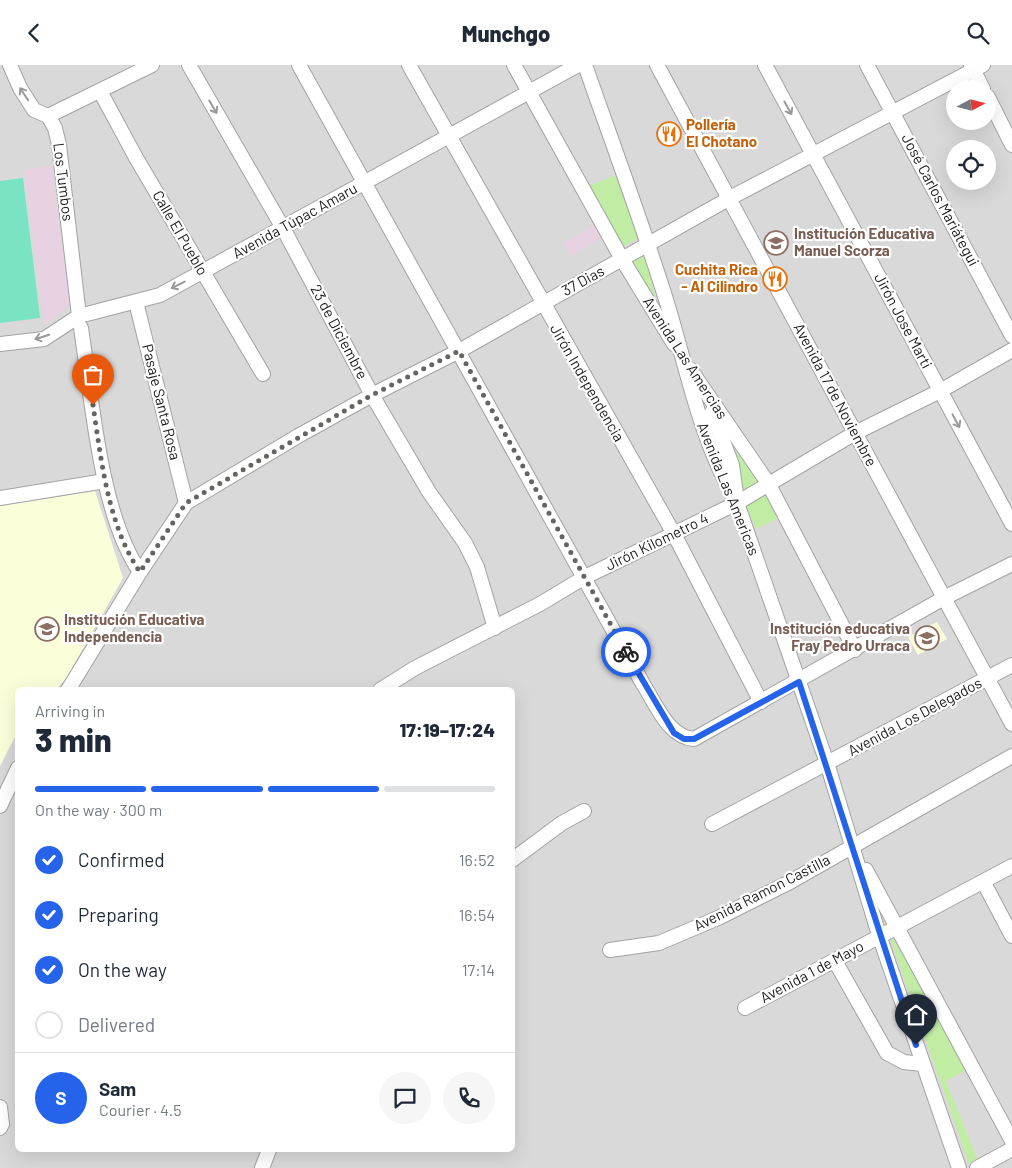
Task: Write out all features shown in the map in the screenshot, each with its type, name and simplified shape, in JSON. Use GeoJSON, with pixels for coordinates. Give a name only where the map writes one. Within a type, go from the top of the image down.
{"type":"FeatureCollection","features":[{"type":"Feature","properties":{"kind":"street"},"geometry":{"type":"LineString","coordinates":[[10,65],[20,88],[34,110],[48,116],[152,65]]}},
{"type":"Feature","properties":{"kind":"street","name":"23 de Diciembre"},"geometry":{"type":"LineString","coordinates":[[189,65],[283,228],[372,395],[429,492],[465,543],[477,567],[495,628]]}},
{"type":"Feature","properties":{"kind":"street"},"geometry":{"type":"LineString","coordinates":[[300,65],[586,577],[643,684],[674,733],[684,739],[694,739],[799,682],[944,598],[1012,563]]}},
{"type":"Feature","properties":{"kind":"street","name":"Jirón Independencia"},"geometry":{"type":"LineString","coordinates":[[409,65],[542,304],[674,534],[761,703]]}},
{"type":"Feature","properties":{"kind":"street","name":"Avenida Las Amercias"},"geometry":{"type":"LineString","coordinates":[[514,65],[622,259],[685,362],[768,483],[855,650]]}},
{"type":"Feature","properties":{"kind":"street","name":"Avenida Túpac Amaru"},"geometry":{"type":"LineString","coordinates":[[0,345],[44,339],[80,322],[160,295],[578,65]]}},
{"type":"Feature","properties":{"kind":"street","name":"Avenida Las Americas"},"geometry":{"type":"LineString","coordinates":[[585,65],[648,244],[685,362],[698,416],[720,474],[737,503],[826,763],[853,845],[879,935],[922,1064],[959,1168]]}},
{"type":"Feature","properties":{"kind":"street","name":"Avenida 17 de Noviembre"},"geometry":{"type":"LineString","coordinates":[[657,65],[730,197],[1012,725]]}},
{"type":"Feature","properties":{"kind":"street","name":"Jirón Jose Marti"},"geometry":{"type":"LineString","coordinates":[[765,65],[1012,524]]}},
{"type":"Feature","properties":{"kind":"street","name":"José Carlos Mariátegui"},"geometry":{"type":"LineString","coordinates":[[867,65],[1012,336]]}},
{"type":"Feature","properties":{"kind":"street"},"geometry":{"type":"LineString","coordinates":[[976,67],[980,80]]}},
{"type":"Feature","properties":{"kind":"street","name":"37 Dias"},"geometry":{"type":"LineString","coordinates":[[186,503],[372,395],[459,351],[730,197],[976,67]]}},
{"type":"Feature","properties":{"kind":"street","name":"Calle El Pueblo"},"geometry":{"type":"LineString","coordinates":[[100,91],[203,273],[263,374]]}},
{"type":"Feature","properties":{"kind":"street"},"geometry":{"type":"LineString","coordinates":[[996,113],[1012,145]]}},
{"type":"Feature","properties":{"kind":"street","name":"Los Tumbos"},"geometry":{"type":"LineString","coordinates":[[48,116],[55,128],[59,145],[80,322],[105,481],[127,554],[140,572]]}},
{"type":"Feature","properties":{"kind":"street","name":"Pasaje Santa Rosa"},"geometry":{"type":"LineString","coordinates":[[136,302],[186,503]]}},
{"type":"Feature","properties":{"kind":"street","name":"Jirón Kilometro 4"},"geometry":{"type":"LineString","coordinates":[[385,687],[415,668],[495,628],[586,577],[737,503],[855,433],[940,391],[1012,350]]}},
{"type":"Feature","properties":{"kind":"street"},"geometry":{"type":"LineString","coordinates":[[0,498],[105,481]]}},
{"type":"Feature","properties":{"kind":"street"},"geometry":{"type":"LineString","coordinates":[[70,687],[140,572],[186,503]]}},
{"type":"Feature","properties":{"kind":"street","name":"Avenida Los Delegados"},"geometry":{"type":"LineString","coordinates":[[712,824],[1012,665]]}},
{"type":"Feature","properties":{"kind":"street","name":"Avenida Ramon Castilla"},"geometry":{"type":"LineString","coordinates":[[610,950],[659,943],[718,918],[790,882],[1012,756]]}},
{"type":"Feature","properties":{"kind":"street"},"geometry":{"type":"LineString","coordinates":[[0,806],[15,774]]}},
{"type":"Feature","properties":{"kind":"street"},"geometry":{"type":"LineString","coordinates":[[515,857],[562,823],[584,811]]}},
{"type":"Feature","properties":{"kind":"street"},"geometry":{"type":"LineString","coordinates":[[853,845],[1012,1141]]}},
{"type":"Feature","properties":{"kind":"street","name":"Avenida 1 de Mayo"},"geometry":{"type":"LineString","coordinates":[[745,1008],[835,961],[879,935],[984,883],[1012,866]]}},
{"type":"Feature","properties":{"kind":"street"},"geometry":{"type":"LineString","coordinates":[[984,883],[1012,936]]}},
{"type":"Feature","properties":{"kind":"street"},"geometry":{"type":"LineString","coordinates":[[835,961],[887,1053],[897,1060],[922,1064]]}},
{"type":"Feature","properties":{"kind":"street"},"geometry":{"type":"LineString","coordinates":[[0,1107],[2,1124],[0,1128]]}},
{"type":"Feature","properties":{"kind":"street"},"geometry":{"type":"LineString","coordinates":[[977,1168],[1012,1149]]}},
{"type":"Feature","properties":{"kind":"street"},"geometry":{"type":"LineString","coordinates":[[262,1168],[268,1152]]}},
{"type":"Feature","properties":{"kind":"shaded area"},"geometry":{"type":"Polygon","coordinates":[[[0,65],[1012,65],[1012,1168],[0,1168],[0,65]]]}},
{"type":"Feature","properties":{"kind":"shaded area"},"geometry":{"type":"Polygon","coordinates":[[[51,166],[70,304],[45,325],[24,170],[51,166]]]}},
{"type":"Feature","properties":{"kind":"shaded area"},"geometry":{"type":"Polygon","coordinates":[[[595,225],[602,238],[571,256],[563,243],[595,225]]]}},
{"type":"Feature","properties":{"kind":"shaded area","name":"Institución Educativa Independencia"},"geometry":{"type":"Polygon","coordinates":[[[95,491],[123,578],[65,680],[58,687],[15,687],[15,737],[0,766],[0,506],[95,491]]]}},
{"type":"Feature","properties":{"kind":"shaded area","name":"Institución educativa Fray Pedro Urraca"},"geometry":{"type":"Polygon","coordinates":[[[937,622],[947,639],[918,655],[908,637],[937,622]]]}},
{"type":"Feature","properties":{"kind":"green space"},"geometry":{"type":"Polygon","coordinates":[[[617,175],[638,238],[620,248],[585,187],[617,175]]]}},
{"type":"Feature","properties":{"kind":"green space"},"geometry":{"type":"Polygon","coordinates":[[[23,178],[40,318],[0,323],[0,181],[23,178]]]}},
{"type":"Feature","properties":{"kind":"green space"},"geometry":{"type":"Polygon","coordinates":[[[644,252],[657,303],[626,261],[644,252]]]}},
{"type":"Feature","properties":{"kind":"green space"},"geometry":{"type":"Polygon","coordinates":[[[732,446],[760,482],[741,493],[732,446]]]}},
{"type":"Feature","properties":{"kind":"green space"},"geometry":{"type":"Polygon","coordinates":[[[763,490],[780,517],[756,529],[744,500],[763,490]]]}},
{"type":"Feature","properties":{"kind":"green space"},"geometry":{"type":"Polygon","coordinates":[[[897,931],[970,1068],[946,1081],[977,1158],[969,1164],[889,935],[897,931]]]}},
{"type":"Feature","properties":{"kind":"way so far"},"geometry":{"type":"LineString","coordinates":[[93,405],[105,481],[127,554],[140,572],[186,503],[298,436],[372,395],[459,351],[626,652]]}},
{"type":"Feature","properties":{"kind":"place","name":"Pollería El Chotano"},"geometry":{"type":"Point","coordinates":[669,134]}},
{"type":"Feature","properties":{"kind":"place","name":"Institución Educativa Manuel Scorza"},"geometry":{"type":"Point","coordinates":[776,243]}},
{"type":"Feature","properties":{"kind":"place","name":"Cuchita Rica - Al Cilindro"},"geometry":{"type":"Point","coordinates":[775,279]}},
{"type":"Feature","properties":{"kind":"place","name":"Institución Educativa Independencia"},"geometry":{"type":"Point","coordinates":[47,629]}},
{"type":"Feature","properties":{"kind":"place","name":"Institución educativa Fray Pedro Urraca"},"geometry":{"type":"Point","coordinates":[927,638]}},
{"type":"Feature","properties":{"kind":"route"},"geometry":{"type":"LineString","coordinates":[[626,652],[643,684],[674,733],[684,739],[694,739],[799,682],[832,779],[879,935],[916,1045]]}}]}
